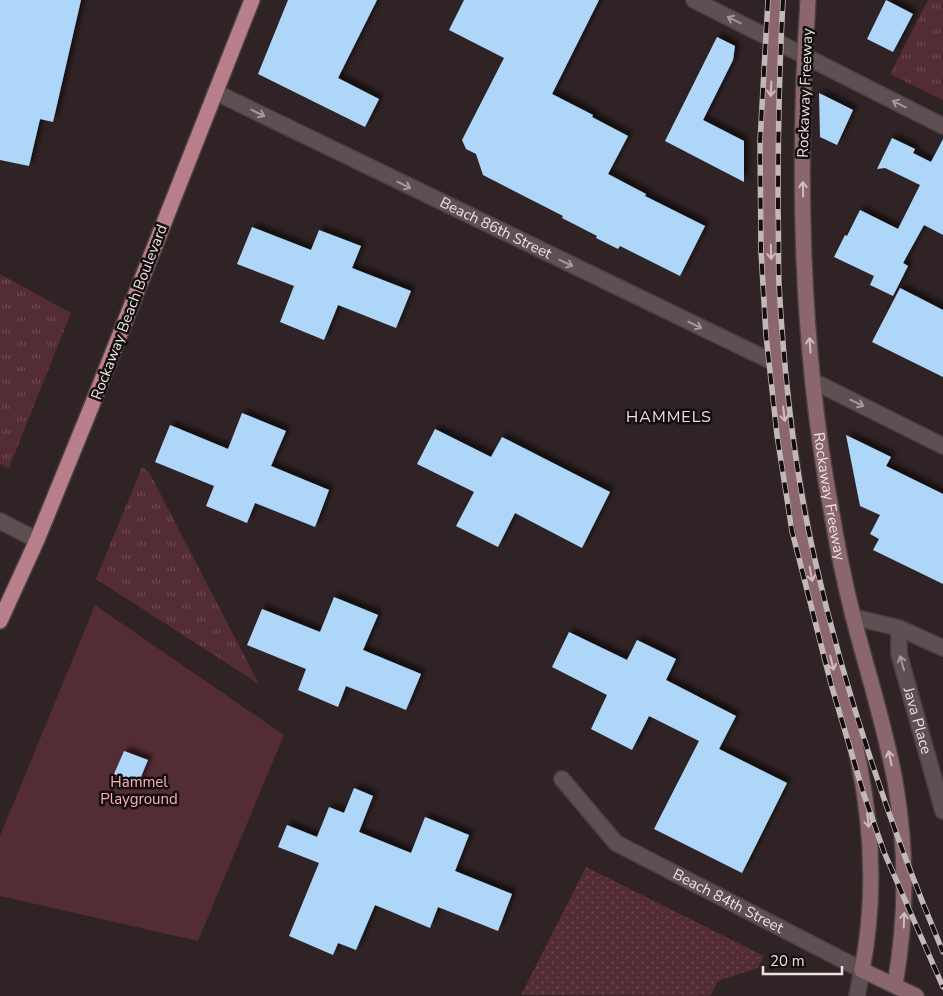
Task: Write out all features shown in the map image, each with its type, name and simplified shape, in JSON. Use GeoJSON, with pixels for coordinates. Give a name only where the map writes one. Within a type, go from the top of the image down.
{"type":"FeatureCollection","features":[{"type":"Feature","properties":{"kind":"main road","name":"Rockaway Beach Boulevard"},"geometry":{"type":"LineString","coordinates":[[0,622],[36,540],[136,295],[252,0]]}},
{"type":"Feature","properties":{"kind":"street"},"geometry":{"type":"LineString","coordinates":[[694,0],[943,126]]}},
{"type":"Feature","properties":{"kind":"street"},"geometry":{"type":"LineString","coordinates":[[777,0],[769,176],[772,275],[779,365],[792,468],[808,555],[834,671],[849,722],[868,819],[871,898],[868,941],[857,996]]}},
{"type":"Feature","properties":{"kind":"street","name":"Rockaway Freeway"},"geometry":{"type":"LineString","coordinates":[[808,0],[802,127],[803,228],[810,349],[816,418],[830,508],[853,617],[890,757],[902,833],[905,899],[904,928],[893,991]]}},
{"type":"Feature","properties":{"kind":"street","name":"Beach 86th Street"},"geometry":{"type":"LineString","coordinates":[[215,92],[779,365]]}},
{"type":"Feature","properties":{"kind":"street"},"geometry":{"type":"LineString","coordinates":[[813,381],[943,446]]}},
{"type":"Feature","properties":{"kind":"street"},"geometry":{"type":"LineString","coordinates":[[0,521],[36,540]]}},
{"type":"Feature","properties":{"kind":"street"},"geometry":{"type":"LineString","coordinates":[[853,617],[899,628],[943,648]]}},
{"type":"Feature","properties":{"kind":"street","name":"Java Place"},"geometry":{"type":"LineString","coordinates":[[899,628],[899,654],[943,811]]}},
{"type":"Feature","properties":{"kind":"street","name":"Beach 84th Street"},"geometry":{"type":"LineString","coordinates":[[562,779],[616,843],[862,970],[893,991],[916,996]]}},
{"type":"Feature","properties":{"kind":"green space"},"geometry":{"type":"Polygon","coordinates":[[[928,0],[943,0],[943,100],[890,74],[928,0]]]}},
{"type":"Feature","properties":{"kind":"green space"},"geometry":{"type":"Polygon","coordinates":[[[0,274],[71,313],[9,468],[0,464],[0,274]]]}},
{"type":"Feature","properties":{"kind":"green space"},"geometry":{"type":"Polygon","coordinates":[[[142,467],[149,472],[259,684],[96,579],[142,467]]]}},
{"type":"Feature","properties":{"kind":"green space","name":"Hammel Playground"},"geometry":{"type":"Polygon","coordinates":[[[95,605],[284,735],[198,941],[0,896],[0,836],[95,605]]]}},
{"type":"Feature","properties":{"kind":"green space"},"geometry":{"type":"Polygon","coordinates":[[[586,867],[764,956],[758,968],[718,981],[710,996],[521,995],[586,867]]]}},
{"type":"Feature","properties":{"kind":"building"},"geometry":{"type":"Polygon","coordinates":[[[0,0],[81,0],[53,122],[40,119],[29,166],[0,160],[0,0]]]}},
{"type":"Feature","properties":{"kind":"building"},"geometry":{"type":"Polygon","coordinates":[[[288,0],[377,0],[338,78],[379,99],[365,127],[258,74],[288,0]]]}},
{"type":"Feature","properties":{"kind":"building"},"geometry":{"type":"Polygon","coordinates":[[[464,0],[599,0],[552,94],[628,136],[608,174],[646,194],[645,196],[705,226],[680,276],[620,246],[618,249],[596,238],[597,236],[562,218],[563,216],[483,175],[476,154],[466,149],[462,140],[504,58],[449,30],[464,0]]]}},
{"type":"Feature","properties":{"kind":"building"},"geometry":{"type":"Polygon","coordinates":[[[886,0],[913,14],[893,52],[867,39],[886,0]]]}},
{"type":"Feature","properties":{"kind":"building"},"geometry":{"type":"Polygon","coordinates":[[[717,37],[735,46],[733,60],[703,120],[744,141],[744,182],[665,141],[717,37]]]}},
{"type":"Feature","properties":{"kind":"building"},"geometry":{"type":"Polygon","coordinates":[[[819,93],[853,110],[837,145],[820,137],[819,93]]]}},
{"type":"Feature","properties":{"kind":"building"},"geometry":{"type":"Polygon","coordinates":[[[892,138],[915,149],[913,153],[931,162],[943,139],[943,235],[924,225],[903,263],[908,266],[893,296],[870,285],[874,276],[834,257],[860,210],[898,229],[920,185],[885,168],[877,169],[892,138]]]}},
{"type":"Feature","properties":{"kind":"building"},"geometry":{"type":"Polygon","coordinates":[[[252,227],[311,250],[319,230],[361,246],[352,268],[411,291],[396,328],[338,305],[324,340],[280,322],[294,286],[237,264],[252,227]]]}},
{"type":"Feature","properties":{"kind":"building"},"geometry":{"type":"Polygon","coordinates":[[[900,288],[943,310],[943,377],[872,342],[900,288]]]}},
{"type":"Feature","properties":{"kind":"building"},"geometry":{"type":"Polygon","coordinates":[[[242,413],[286,431],[271,466],[329,490],[315,527],[255,503],[247,523],[206,506],[214,486],[155,462],[170,425],[228,449],[242,413]]]}},
{"type":"Feature","properties":{"kind":"building"},"geometry":{"type":"Polygon","coordinates":[[[435,429],[491,457],[502,437],[610,492],[582,548],[515,513],[498,547],[456,526],[474,492],[417,464],[435,429]]]}},
{"type":"Feature","properties":{"kind":"building"},"geometry":{"type":"Polygon","coordinates":[[[846,435],[891,457],[886,466],[943,494],[943,584],[873,550],[879,539],[870,534],[880,515],[860,506],[846,435]]]}},
{"type":"Feature","properties":{"kind":"building"},"geometry":{"type":"Polygon","coordinates":[[[334,597],[378,615],[363,650],[421,674],[406,710],[346,686],[338,707],[298,690],[306,669],[247,645],[262,609],[320,632],[334,597]]]}},
{"type":"Feature","properties":{"kind":"building"},"geometry":{"type":"Polygon","coordinates":[[[569,632],[627,660],[637,640],[676,659],[666,680],[736,716],[719,749],[787,783],[742,873],[654,829],[699,741],[649,716],[632,750],[591,729],[607,695],[552,667],[569,632]]]}},
{"type":"Feature","properties":{"kind":"building"},"geometry":{"type":"Polygon","coordinates":[[[124,751],[148,760],[138,784],[114,774],[124,751]]]}},
{"type":"Feature","properties":{"kind":"building"},"geometry":{"type":"Polygon","coordinates":[[[354,788],[373,796],[359,832],[411,853],[425,817],[469,835],[455,871],[512,894],[498,931],[438,907],[430,928],[375,905],[356,950],[338,943],[333,955],[289,936],[319,863],[278,847],[287,825],[317,837],[329,807],[344,813],[354,788]]]}},
{"type":"Feature","properties":{"kind":"railway"},"geometry":{"type":"LineString","coordinates":[[768,0],[760,142],[761,251],[766,335],[777,435],[792,531],[831,684],[864,795],[884,852],[943,987]]}},
{"type":"Feature","properties":{"kind":"railway"},"geometry":{"type":"LineString","coordinates":[[783,0],[779,131],[779,284],[787,387],[795,455],[814,556],[854,707],[904,855],[943,952]]}},
{"type":"Feature","properties":{"kind":"district","name":"HAMMELS"},"geometry":{"type":"Point","coordinates":[669,416]}}]}
